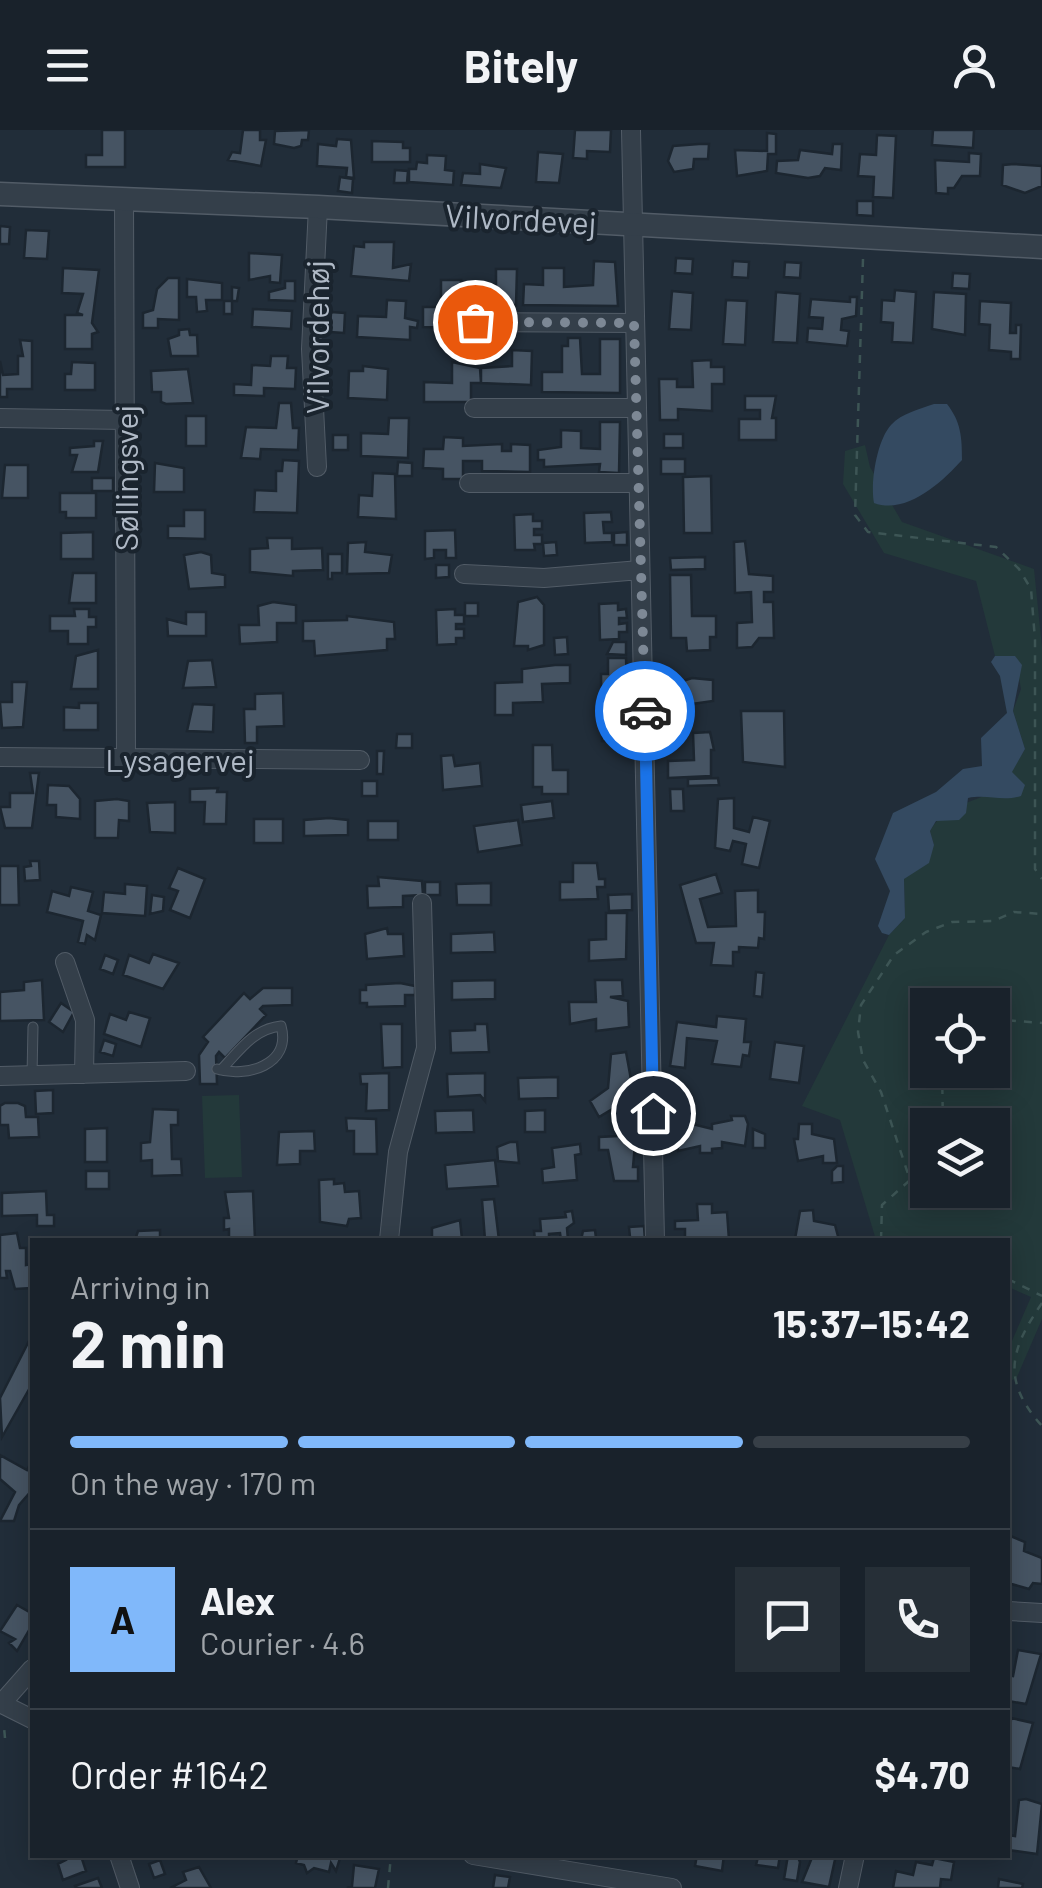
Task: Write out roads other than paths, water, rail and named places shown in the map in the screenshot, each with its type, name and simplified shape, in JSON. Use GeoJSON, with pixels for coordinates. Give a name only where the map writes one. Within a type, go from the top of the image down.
{"type":"FeatureCollection","features":[{"type":"Feature","properties":{"kind":"street"},"geometry":{"type":"LineString","coordinates":[[631,130],[655,1238]]}},
{"type":"Feature","properties":{"kind":"street","name":"Vilvordevej"},"geometry":{"type":"LineString","coordinates":[[0,194],[318,206],[1042,247]]}},
{"type":"Feature","properties":{"kind":"street","name":"Søllingsvej"},"geometry":{"type":"LineString","coordinates":[[124,198],[126,759]]}},
{"type":"Feature","properties":{"kind":"street","name":"Vilvordehøj"},"geometry":{"type":"LineString","coordinates":[[318,206],[312,348],[318,467]]}},
{"type":"Feature","properties":{"kind":"street"},"geometry":{"type":"LineString","coordinates":[[475,322],[634,323]]}},
{"type":"Feature","properties":{"kind":"street"},"geometry":{"type":"LineString","coordinates":[[474,408],[636,408]]}},
{"type":"Feature","properties":{"kind":"street"},"geometry":{"type":"LineString","coordinates":[[0,418],[125,420]]}},
{"type":"Feature","properties":{"kind":"street"},"geometry":{"type":"LineString","coordinates":[[469,483],[638,483]]}},
{"type":"Feature","properties":{"kind":"street"},"geometry":{"type":"LineString","coordinates":[[464,574],[544,578],[640,570]]}},
{"type":"Feature","properties":{"kind":"street","name":"Lysagervej"},"geometry":{"type":"LineString","coordinates":[[0,757],[360,760]]}},
{"type":"Feature","properties":{"kind":"street"},"geometry":{"type":"LineString","coordinates":[[389,1238],[398,1152],[426,1048],[422,903]]}},
{"type":"Feature","properties":{"kind":"street"},"geometry":{"type":"LineString","coordinates":[[65,962],[85,1020],[84,1074]]}},
{"type":"Feature","properties":{"kind":"street"},"geometry":{"type":"LineString","coordinates":[[0,1076],[192,1071]]}},
{"type":"Feature","properties":{"kind":"street"},"geometry":{"type":"LineString","coordinates":[[1010,1612],[1042,1613]]}},
{"type":"Feature","properties":{"kind":"street"},"geometry":{"type":"LineString","coordinates":[[30,1671],[1,1703],[30,1718]]}},
{"type":"Feature","properties":{"kind":"street"},"geometry":{"type":"LineString","coordinates":[[120,1858],[130,1888]]}},
{"type":"Feature","properties":{"kind":"street"},"geometry":{"type":"LineString","coordinates":[[491,1858],[672,1888]]}},
{"type":"Feature","properties":{"kind":"street"},"geometry":{"type":"LineString","coordinates":[[848,1888],[854,1858]]}},
{"type":"Feature","properties":{"kind":"lane"},"geometry":{"type":"LineString","coordinates":[[32,1075],[33,1026]]}},
{"type":"Feature","properties":{"kind":"lane"},"geometry":{"type":"LineString","coordinates":[[281,1026],[284,1036],[280,1050],[264,1068],[247,1074],[219,1070],[252,1036],[281,1026]]}},
{"type":"Feature","properties":{"kind":"water"},"geometry":{"type":"Polygon","coordinates":[[[934,404],[947,404],[955,417],[962,460],[934,486],[911,500],[886,506],[874,503],[876,462],[886,432],[900,417],[934,404]]]}},
{"type":"Feature","properties":{"kind":"water"},"geometry":{"type":"Polygon","coordinates":[[[995,656],[1015,656],[1022,665],[1013,711],[1025,749],[1012,772],[1025,785],[1021,796],[968,798],[966,813],[959,820],[936,821],[930,831],[934,845],[929,863],[904,879],[905,918],[889,935],[882,933],[878,926],[890,891],[875,859],[893,813],[936,792],[963,769],[982,766],[981,738],[1007,713],[1000,676],[991,662],[995,656]]]}}]}
